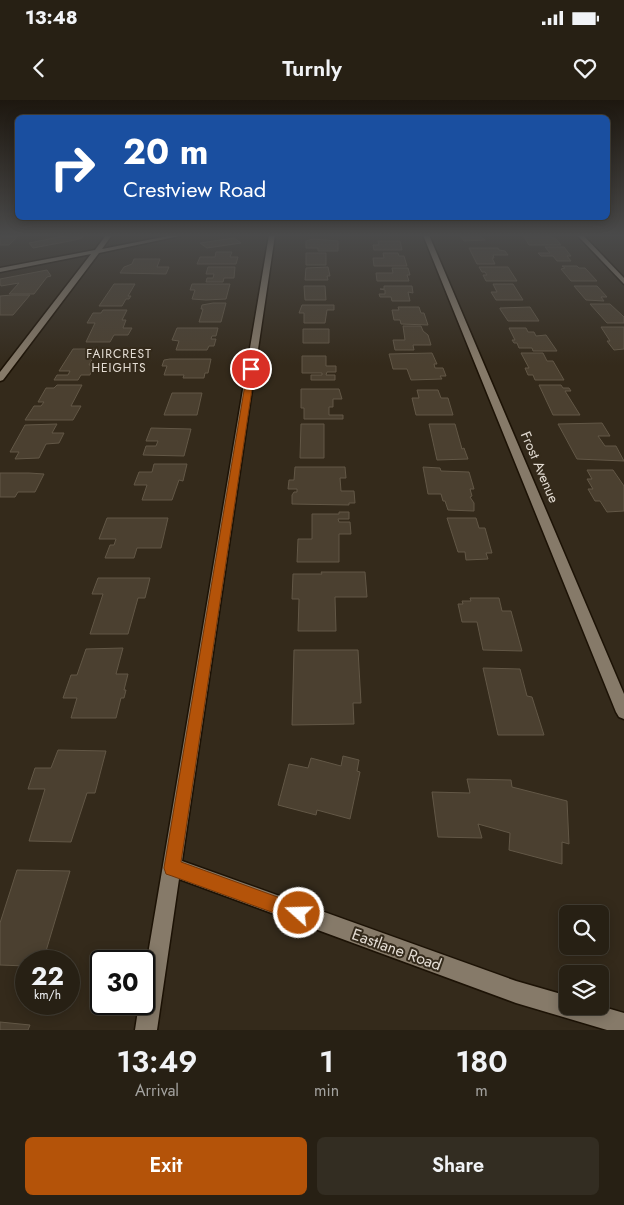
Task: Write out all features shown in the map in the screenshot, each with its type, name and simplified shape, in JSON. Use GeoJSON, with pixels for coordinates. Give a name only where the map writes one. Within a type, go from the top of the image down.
{"type":"FeatureCollection","features":[{"type":"Feature","properties":{"kind":"street"},"geometry":{"type":"LineString","coordinates":[[0,378],[76,278]]}},
{"type":"Feature","properties":{"kind":"street"},"geometry":{"type":"LineString","coordinates":[[146,1030],[265,278]]}},
{"type":"Feature","properties":{"kind":"street","name":"Frost Avenue"},"geometry":{"type":"LineString","coordinates":[[444,278],[624,712]]}},
{"type":"Feature","properties":{"kind":"street","name":"Eastlane Road"},"geometry":{"type":"LineString","coordinates":[[172,868],[516,992],[624,1024]]}},
{"type":"Feature","properties":{"kind":"building"},"geometry":{"type":"Polygon","coordinates":[[[46,278],[34,294],[9,294],[19,283],[1,286],[0,279],[46,278]]]}},
{"type":"Feature","properties":{"kind":"building"},"geometry":{"type":"Polygon","coordinates":[[[207,278],[224,278],[223,282],[206,282],[207,278]]]}},
{"type":"Feature","properties":{"kind":"building"},"geometry":{"type":"Polygon","coordinates":[[[305,278],[328,278],[328,280],[305,280],[305,278]]]}},
{"type":"Feature","properties":{"kind":"building"},"geometry":{"type":"Polygon","coordinates":[[[377,278],[408,278],[409,281],[377,281],[377,278]]]}},
{"type":"Feature","properties":{"kind":"building"},"geometry":{"type":"Polygon","coordinates":[[[485,278],[515,278],[517,281],[486,281],[485,278]]]}},
{"type":"Feature","properties":{"kind":"building"},"geometry":{"type":"Polygon","coordinates":[[[569,278],[595,278],[597,281],[571,281],[569,278]]]}},
{"type":"Feature","properties":{"kind":"building"},"geometry":{"type":"Polygon","coordinates":[[[114,284],[135,284],[128,296],[131,296],[129,299],[126,299],[122,306],[99,306],[114,284]]]}},
{"type":"Feature","properties":{"kind":"building"},"geometry":{"type":"Polygon","coordinates":[[[192,284],[230,284],[226,299],[206,300],[192,299],[195,290],[190,290],[192,284]]]}},
{"type":"Feature","properties":{"kind":"building"},"geometry":{"type":"Polygon","coordinates":[[[493,284],[513,284],[523,300],[496,300],[491,292],[497,292],[493,284]]]}},
{"type":"Feature","properties":{"kind":"building"},"geometry":{"type":"Polygon","coordinates":[[[304,286],[325,286],[326,300],[305,300],[304,286]]]}},
{"type":"Feature","properties":{"kind":"building"},"geometry":{"type":"Polygon","coordinates":[[[384,286],[412,286],[413,293],[408,292],[410,301],[392,301],[391,297],[380,297],[379,294],[385,294],[385,290],[380,289],[384,289],[384,286]]]}},
{"type":"Feature","properties":{"kind":"building"},"geometry":{"type":"Polygon","coordinates":[[[574,286],[597,286],[607,297],[601,297],[604,301],[586,300],[574,286]]]}},
{"type":"Feature","properties":{"kind":"building"},"geometry":{"type":"Polygon","coordinates":[[[30,295],[13,315],[0,315],[0,296],[30,295]]]}},
{"type":"Feature","properties":{"kind":"building"},"geometry":{"type":"Polygon","coordinates":[[[226,303],[221,322],[199,322],[203,309],[201,309],[202,305],[226,303]]]}},
{"type":"Feature","properties":{"kind":"building"},"geometry":{"type":"Polygon","coordinates":[[[590,304],[610,304],[624,317],[624,323],[607,323],[590,304]]]}},
{"type":"Feature","properties":{"kind":"building"},"geometry":{"type":"Polygon","coordinates":[[[302,305],[334,305],[334,310],[327,310],[325,323],[304,323],[304,313],[299,313],[302,305]]]}},
{"type":"Feature","properties":{"kind":"building"},"geometry":{"type":"Polygon","coordinates":[[[398,307],[419,307],[421,313],[424,313],[428,325],[401,324],[400,320],[394,320],[392,310],[399,310],[398,307]]]}},
{"type":"Feature","properties":{"kind":"building"},"geometry":{"type":"Polygon","coordinates":[[[530,307],[539,321],[508,321],[500,309],[500,308],[530,307]]]}},
{"type":"Feature","properties":{"kind":"building"},"geometry":{"type":"Polygon","coordinates":[[[103,310],[127,310],[122,320],[126,320],[123,328],[132,328],[128,335],[114,335],[110,342],[86,342],[95,323],[87,323],[93,313],[101,313],[103,310]]]}},
{"type":"Feature","properties":{"kind":"building"},"geometry":{"type":"Polygon","coordinates":[[[403,326],[421,326],[428,335],[431,345],[413,345],[414,350],[395,350],[393,340],[405,340],[403,326]]]}},
{"type":"Feature","properties":{"kind":"building"},"geometry":{"type":"Polygon","coordinates":[[[601,327],[624,327],[624,349],[614,350],[607,341],[610,341],[601,327]]]}},
{"type":"Feature","properties":{"kind":"building"},"geometry":{"type":"Polygon","coordinates":[[[177,328],[218,328],[216,336],[212,336],[211,339],[216,339],[214,346],[209,346],[207,350],[176,350],[179,341],[172,340],[177,328]]]}},
{"type":"Feature","properties":{"kind":"building"},"geometry":{"type":"Polygon","coordinates":[[[509,328],[526,328],[528,332],[534,332],[536,336],[546,335],[557,351],[533,351],[532,348],[519,348],[517,343],[514,343],[512,340],[515,340],[509,328]]]}},
{"type":"Feature","properties":{"kind":"building"},"geometry":{"type":"Polygon","coordinates":[[[303,329],[329,329],[329,343],[303,343],[303,329]]]}},
{"type":"Feature","properties":{"kind":"building"},"geometry":{"type":"Polygon","coordinates":[[[73,349],[98,349],[89,365],[93,365],[90,375],[81,375],[78,380],[54,380],[57,375],[68,375],[70,371],[59,371],[73,349]]]}},
{"type":"Feature","properties":{"kind":"building"},"geometry":{"type":"Polygon","coordinates":[[[432,353],[437,364],[434,364],[435,368],[443,368],[446,376],[440,376],[442,379],[411,380],[407,369],[393,369],[389,354],[432,353]]]}},
{"type":"Feature","properties":{"kind":"building"},"geometry":{"type":"Polygon","coordinates":[[[521,353],[543,353],[547,361],[553,361],[564,380],[535,380],[533,375],[528,375],[525,368],[529,368],[521,353]]]}},
{"type":"Feature","properties":{"kind":"building"},"geometry":{"type":"Polygon","coordinates":[[[302,356],[326,356],[326,366],[336,366],[336,372],[327,372],[326,375],[335,375],[335,380],[311,380],[311,375],[322,375],[322,373],[302,373],[302,356]]]}},
{"type":"Feature","properties":{"kind":"building"},"geometry":{"type":"Polygon","coordinates":[[[211,359],[208,373],[205,373],[204,378],[183,378],[184,375],[164,375],[167,366],[162,366],[164,360],[211,359]]]}},
{"type":"Feature","properties":{"kind":"building"},"geometry":{"type":"Polygon","coordinates":[[[57,385],[82,385],[71,406],[81,406],[73,420],[25,420],[34,406],[41,406],[44,402],[38,402],[46,388],[54,388],[57,385]]]}},
{"type":"Feature","properties":{"kind":"building"},"geometry":{"type":"Polygon","coordinates":[[[539,385],[561,385],[563,388],[569,388],[571,391],[565,391],[580,415],[553,415],[539,385]]]}},
{"type":"Feature","properties":{"kind":"building"},"geometry":{"type":"Polygon","coordinates":[[[301,389],[339,389],[342,399],[333,399],[333,407],[329,407],[329,415],[343,415],[343,419],[304,419],[304,408],[301,408],[301,389]]]}},
{"type":"Feature","properties":{"kind":"building"},"geometry":{"type":"Polygon","coordinates":[[[417,390],[438,390],[441,398],[448,398],[453,415],[416,415],[412,398],[419,398],[417,390]]]}},
{"type":"Feature","properties":{"kind":"building"},"geometry":{"type":"Polygon","coordinates":[[[172,393],[202,393],[197,415],[164,415],[172,393]]]}},
{"type":"Feature","properties":{"kind":"building"},"geometry":{"type":"Polygon","coordinates":[[[602,423],[610,436],[598,436],[605,446],[616,446],[624,461],[577,459],[558,424],[602,423]]]}},
{"type":"Feature","properties":{"kind":"building"},"geometry":{"type":"Polygon","coordinates":[[[57,424],[52,433],[64,433],[59,443],[46,444],[39,458],[15,459],[19,452],[10,452],[25,425],[57,424]]]}},
{"type":"Feature","properties":{"kind":"building"},"geometry":{"type":"Polygon","coordinates":[[[301,424],[324,424],[324,458],[300,458],[301,424]]]}},
{"type":"Feature","properties":{"kind":"building"},"geometry":{"type":"Polygon","coordinates":[[[429,424],[455,424],[462,449],[464,448],[468,459],[437,460],[429,424]]]}},
{"type":"Feature","properties":{"kind":"building"},"geometry":{"type":"Polygon","coordinates":[[[151,428],[191,429],[184,456],[143,455],[146,446],[156,446],[158,441],[146,441],[151,428]]]}},
{"type":"Feature","properties":{"kind":"building"},"geometry":{"type":"Polygon","coordinates":[[[154,464],[187,464],[183,481],[179,480],[172,500],[142,500],[147,485],[134,485],[139,472],[152,472],[154,464]]]}},
{"type":"Feature","properties":{"kind":"building"},"geometry":{"type":"Polygon","coordinates":[[[295,467],[345,467],[346,478],[340,478],[341,491],[354,491],[355,503],[349,503],[349,505],[292,504],[292,495],[294,492],[297,492],[297,489],[288,489],[289,480],[294,480],[295,467]]]}},
{"type":"Feature","properties":{"kind":"building"},"geometry":{"type":"Polygon","coordinates":[[[423,467],[440,468],[441,471],[469,472],[474,489],[470,489],[472,496],[470,497],[474,503],[474,511],[448,510],[441,494],[428,494],[423,467]]]}},
{"type":"Feature","properties":{"kind":"building"},"geometry":{"type":"Polygon","coordinates":[[[587,470],[613,470],[624,486],[624,511],[607,512],[600,501],[595,501],[588,489],[593,489],[587,479],[592,479],[587,470]]]}},
{"type":"Feature","properties":{"kind":"building"},"geometry":{"type":"Polygon","coordinates":[[[0,473],[44,474],[35,492],[18,492],[15,497],[0,497],[0,473]]]}},
{"type":"Feature","properties":{"kind":"building"},"geometry":{"type":"Polygon","coordinates":[[[339,512],[349,512],[349,519],[338,519],[339,522],[350,522],[351,534],[339,534],[339,562],[297,562],[298,539],[312,539],[312,514],[339,514],[339,512]]]}},
{"type":"Feature","properties":{"kind":"building"},"geometry":{"type":"Polygon","coordinates":[[[107,518],[168,518],[161,548],[137,548],[134,558],[105,558],[110,545],[114,545],[116,539],[99,539],[107,518]]]}},
{"type":"Feature","properties":{"kind":"building"},"geometry":{"type":"Polygon","coordinates":[[[447,518],[476,518],[479,528],[485,528],[492,553],[486,553],[488,559],[466,560],[465,552],[458,552],[447,518]]]}},
{"type":"Feature","properties":{"kind":"building"},"geometry":{"type":"Polygon","coordinates":[[[321,572],[365,572],[367,597],[335,597],[336,631],[298,631],[299,599],[292,599],[293,574],[322,574],[321,572]]]}},
{"type":"Feature","properties":{"kind":"building"},"geometry":{"type":"Polygon","coordinates":[[[98,578],[150,578],[145,598],[138,598],[128,634],[90,634],[103,594],[92,594],[98,578]]]}},
{"type":"Feature","properties":{"kind":"building"},"geometry":{"type":"Polygon","coordinates":[[[470,598],[499,598],[502,611],[511,611],[522,651],[483,650],[477,622],[462,622],[458,604],[463,604],[462,601],[471,601],[470,598]]]}},
{"type":"Feature","properties":{"kind":"building"},"geometry":{"type":"Polygon","coordinates":[[[123,648],[116,674],[128,674],[124,698],[121,698],[116,718],[71,718],[77,698],[63,698],[71,675],[77,675],[86,649],[123,648]]]}},
{"type":"Feature","properties":{"kind":"building"},"geometry":{"type":"Polygon","coordinates":[[[294,650],[358,650],[361,703],[353,703],[354,724],[292,725],[294,650]]]}},
{"type":"Feature","properties":{"kind":"building"},"geometry":{"type":"Polygon","coordinates":[[[483,668],[520,669],[527,696],[532,697],[544,735],[498,735],[483,668]]]}},
{"type":"Feature","properties":{"kind":"building"},"geometry":{"type":"Polygon","coordinates":[[[58,750],[106,751],[95,793],[87,793],[71,842],[29,841],[45,789],[28,789],[35,768],[51,768],[58,750]]]}},
{"type":"Feature","properties":{"kind":"building"},"geometry":{"type":"Polygon","coordinates":[[[343,756],[359,760],[357,771],[360,772],[350,819],[317,810],[316,815],[278,805],[289,764],[308,768],[311,758],[341,766],[343,756]]]}},
{"type":"Feature","properties":{"kind":"building"},"geometry":{"type":"Polygon","coordinates":[[[467,779],[511,780],[512,787],[567,801],[569,844],[562,842],[562,864],[509,850],[510,833],[478,824],[482,838],[438,837],[432,792],[470,793],[467,779]]]}},
{"type":"Feature","properties":{"kind":"building"},"geometry":{"type":"Polygon","coordinates":[[[17,870],[70,871],[46,950],[15,950],[15,966],[0,965],[0,923],[17,870]]]}},
{"type":"Feature","properties":{"kind":"building"},"geometry":{"type":"Polygon","coordinates":[[[0,1022],[30,1025],[28,1030],[0,1030],[0,1022]]]}},
{"type":"Feature","properties":{"kind":"district","name":"FAIRCREST HEIGHTS"},"geometry":{"type":"Point","coordinates":[119,361]}},
{"type":"Feature","properties":{"kind":"route"},"geometry":{"type":"LineString","coordinates":[[251,369],[172,868],[299,913]]}}]}
